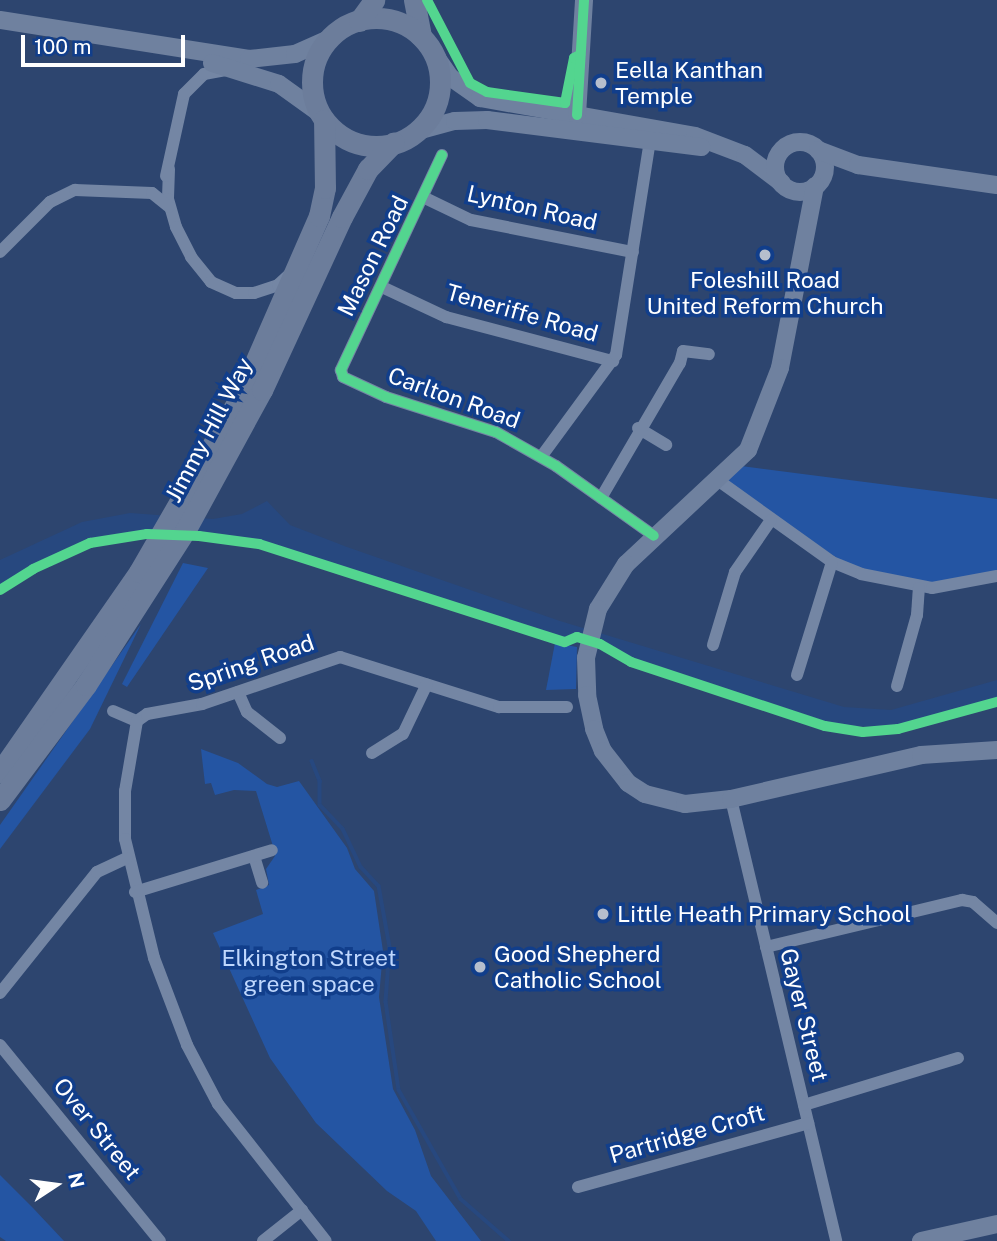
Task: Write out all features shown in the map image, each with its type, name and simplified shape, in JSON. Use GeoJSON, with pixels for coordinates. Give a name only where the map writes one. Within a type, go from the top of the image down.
{"type":"FeatureCollection","features":[{"type":"Feature","properties":{"kind":"highway"},"geometry":{"type":"LineString","coordinates":[[359,21],[393,21],[421,36],[435,54],[440,79],[437,101],[417,131],[394,142],[357,142],[321,116],[313,72],[328,39],[359,21],[374,0]]}},
{"type":"Feature","properties":{"kind":"highway"},"geometry":{"type":"LineString","coordinates":[[414,0],[421,36]]}},
{"type":"Feature","properties":{"kind":"highway","name":"Jimmy Hill Way"},"geometry":{"type":"LineString","coordinates":[[0,800],[86,685],[174,550],[188,508],[302,256],[325,188],[321,116]]}},
{"type":"Feature","properties":{"kind":"highway","name":"Jimmy Hill Way"},"geometry":{"type":"LineString","coordinates":[[0,772],[151,552],[188,508],[262,390],[342,217],[368,169],[394,142]]}},
{"type":"Feature","properties":{"kind":"main road"},"geometry":{"type":"LineString","coordinates":[[577,115],[583,0]]}},
{"type":"Feature","properties":{"kind":"main road"},"geometry":{"type":"LineString","coordinates":[[0,19],[168,50],[233,69],[287,88],[321,116]]}},
{"type":"Feature","properties":{"kind":"main road"},"geometry":{"type":"LineString","coordinates":[[168,50],[268,58],[303,51],[328,39]]}},
{"type":"Feature","properties":{"kind":"main road"},"geometry":{"type":"LineString","coordinates":[[435,54],[450,78],[468,93],[684,134],[745,155],[783,184],[797,191],[816,186],[858,165]]}},
{"type":"Feature","properties":{"kind":"main road"},"geometry":{"type":"LineString","coordinates":[[417,131],[454,121],[487,120],[723,148]]}},
{"type":"Feature","properties":{"kind":"main road"},"geometry":{"type":"LineString","coordinates":[[745,155],[780,152],[802,142],[858,165],[997,185]]}},
{"type":"Feature","properties":{"kind":"main road"},"geometry":{"type":"LineString","coordinates":[[818,150],[825,163],[804,233],[773,396],[748,450],[719,481],[654,536],[626,564],[606,594],[586,659],[587,695],[599,740],[614,768],[645,794],[685,804],[731,799],[921,755],[997,750]]}},
{"type":"Feature","properties":{"kind":"main road"},"geometry":{"type":"LineString","coordinates":[[780,152],[776,171],[804,233]]}},
{"type":"Feature","properties":{"kind":"main road"},"geometry":{"type":"LineString","coordinates":[[921,1241],[997,1224]]}},
{"type":"Feature","properties":{"kind":"street"},"geometry":{"type":"LineString","coordinates":[[171,212],[169,169],[181,101],[188,86],[212,71],[233,69]]}},
{"type":"Feature","properties":{"kind":"street"},"geometry":{"type":"LineString","coordinates":[[541,457],[613,361],[650,141]]}},
{"type":"Feature","properties":{"kind":"street","name":"Mason Road"},"geometry":{"type":"LineString","coordinates":[[341,374],[425,198],[442,155]]}},
{"type":"Feature","properties":{"kind":"street"},"geometry":{"type":"LineString","coordinates":[[152,193],[160,188],[169,169]]}},
{"type":"Feature","properties":{"kind":"street"},"geometry":{"type":"LineString","coordinates":[[0,253],[43,208],[68,192],[96,189],[152,193],[161,197],[171,212],[197,268],[221,288],[246,293],[263,291],[278,285],[302,256]]}},
{"type":"Feature","properties":{"kind":"street","name":"Lynton Road"},"geometry":{"type":"LineString","coordinates":[[425,198],[471,220],[633,252]]}},
{"type":"Feature","properties":{"kind":"street","name":"Teneriffe Road"},"geometry":{"type":"LineString","coordinates":[[382,287],[446,317],[613,361]]}},
{"type":"Feature","properties":{"kind":"street"},"geometry":{"type":"LineString","coordinates":[[601,498],[638,428],[680,363],[683,351],[709,354]]}},
{"type":"Feature","properties":{"kind":"street","name":"Carlton Road"},"geometry":{"type":"LineString","coordinates":[[341,374],[386,397],[496,432],[541,457],[654,536]]}},
{"type":"Feature","properties":{"kind":"street"},"geometry":{"type":"LineString","coordinates":[[638,428],[666,445]]}},
{"type":"Feature","properties":{"kind":"street"},"geometry":{"type":"LineString","coordinates":[[719,481],[832,562],[874,579],[919,588],[947,587],[997,576]]}},
{"type":"Feature","properties":{"kind":"street"},"geometry":{"type":"LineString","coordinates":[[713,645],[732,579],[771,520]]}},
{"type":"Feature","properties":{"kind":"street"},"geometry":{"type":"LineString","coordinates":[[797,676],[832,562]]}},
{"type":"Feature","properties":{"kind":"street"},"geometry":{"type":"LineString","coordinates":[[913,684],[894,687],[917,615],[919,588]]}},
{"type":"Feature","properties":{"kind":"street","name":"Spring Road"},"geometry":{"type":"LineString","coordinates":[[137,721],[147,714],[202,704],[340,657],[499,707],[567,707]]}},
{"type":"Feature","properties":{"kind":"street"},"geometry":{"type":"LineString","coordinates":[[372,753],[403,734],[427,684]]}},
{"type":"Feature","properties":{"kind":"street"},"geometry":{"type":"LineString","coordinates":[[238,692],[247,712],[280,738]]}},
{"type":"Feature","properties":{"kind":"street"},"geometry":{"type":"LineString","coordinates":[[113,711],[137,721],[125,790],[128,858],[135,892],[169,1000],[205,1082],[242,1136],[326,1241]]}},
{"type":"Feature","properties":{"kind":"street","name":"Gayer Street"},"geometry":{"type":"LineString","coordinates":[[731,799],[836,1241]]}},
{"type":"Feature","properties":{"kind":"street"},"geometry":{"type":"LineString","coordinates":[[135,892],[272,850]]}},
{"type":"Feature","properties":{"kind":"street"},"geometry":{"type":"LineString","coordinates":[[254,856],[262,883]]}},
{"type":"Feature","properties":{"kind":"street"},"geometry":{"type":"LineString","coordinates":[[0,993],[97,872],[128,858]]}},
{"type":"Feature","properties":{"kind":"street"},"geometry":{"type":"LineString","coordinates":[[766,947],[962,900],[973,902],[997,923]]}},
{"type":"Feature","properties":{"kind":"street","name":"Over Street"},"geometry":{"type":"LineString","coordinates":[[0,1045],[160,1241]]}},
{"type":"Feature","properties":{"kind":"street"},"geometry":{"type":"LineString","coordinates":[[804,1105],[958,1058]]}},
{"type":"Feature","properties":{"kind":"street","name":"Partridge Croft"},"geometry":{"type":"LineString","coordinates":[[578,1187],[808,1123]]}},
{"type":"Feature","properties":{"kind":"street"},"geometry":{"type":"LineString","coordinates":[[263,1241],[302,1210]]}},
{"type":"Feature","properties":{"kind":"green space"},"geometry":{"type":"Polygon","coordinates":[[[741,466],[997,499],[997,573],[932,586],[847,565],[723,481],[741,466]]]}},
{"type":"Feature","properties":{"kind":"green space"},"geometry":{"type":"Polygon","coordinates":[[[183,563],[208,568],[127,687],[122,684],[183,563]]]}},
{"type":"Feature","properties":{"kind":"green space"},"geometry":{"type":"Polygon","coordinates":[[[141,624],[90,729],[0,849],[0,825],[141,624]]]}},
{"type":"Feature","properties":{"kind":"green space"},"geometry":{"type":"Polygon","coordinates":[[[555,643],[577,647],[576,689],[546,690],[555,643]]]}},
{"type":"Feature","properties":{"kind":"green space","name":"Elkington Street green space"},"geometry":{"type":"Polygon","coordinates":[[[201,749],[238,763],[267,784],[277,787],[299,781],[347,848],[355,869],[374,891],[383,951],[379,997],[393,1089],[415,1130],[431,1176],[481,1241],[436,1241],[416,1211],[387,1191],[316,1123],[270,1058],[213,933],[263,914],[256,890],[269,885],[266,869],[275,856],[256,791],[234,790],[215,795],[211,783],[205,784],[201,749]]]}},
{"type":"Feature","properties":{"kind":"green space"},"geometry":{"type":"Polygon","coordinates":[[[0,1175],[64,1241],[6,1241],[0,1237],[0,1175]]]}},
{"type":"Feature","properties":{"kind":"shaded area"},"geometry":{"type":"Polygon","coordinates":[[[267,501],[290,525],[347,547],[560,621],[844,707],[891,710],[997,680],[997,699],[895,727],[840,726],[636,662],[578,636],[562,639],[272,545],[225,537],[148,532],[97,539],[29,569],[0,588],[0,560],[82,522],[130,513],[213,519],[242,514],[267,501]]]}},
{"type":"Feature","properties":{"kind":"waterway"},"geometry":{"type":"LineString","coordinates":[[312,761],[320,781],[320,805],[343,829],[361,867],[379,886],[390,947],[386,1002],[399,1090],[461,1199],[509,1241]]}},
{"type":"Feature","properties":{"kind":"cycle path"},"geometry":{"type":"LineString","coordinates":[[427,0],[470,83],[487,92],[565,103],[574,58],[580,55]]}},
{"type":"Feature","properties":{"kind":"cycle path"},"geometry":{"type":"LineString","coordinates":[[577,115],[584,0]]}},
{"type":"Feature","properties":{"kind":"cycle path"},"geometry":{"type":"LineString","coordinates":[[442,155],[341,370],[343,377],[386,397],[496,432],[556,466],[654,536]]}},
{"type":"Feature","properties":{"kind":"cycle path"},"geometry":{"type":"LineString","coordinates":[[0,590],[33,569],[90,543],[147,534],[199,536],[259,544],[565,642],[577,637],[600,644],[631,662],[825,726],[863,732],[898,729],[997,702]]}},
{"type":"Feature","properties":{"kind":"place","name":"Eella Kanthan Temple"},"geometry":{"type":"Point","coordinates":[601,83]}},
{"type":"Feature","properties":{"kind":"place","name":"Foleshill Road United Reform Church"},"geometry":{"type":"Point","coordinates":[765,255]}},
{"type":"Feature","properties":{"kind":"place","name":"Little Heath Primary School"},"geometry":{"type":"Point","coordinates":[603,914]}},
{"type":"Feature","properties":{"kind":"place","name":"Good Shepherd Catholic School"},"geometry":{"type":"Point","coordinates":[480,967]}}]}
